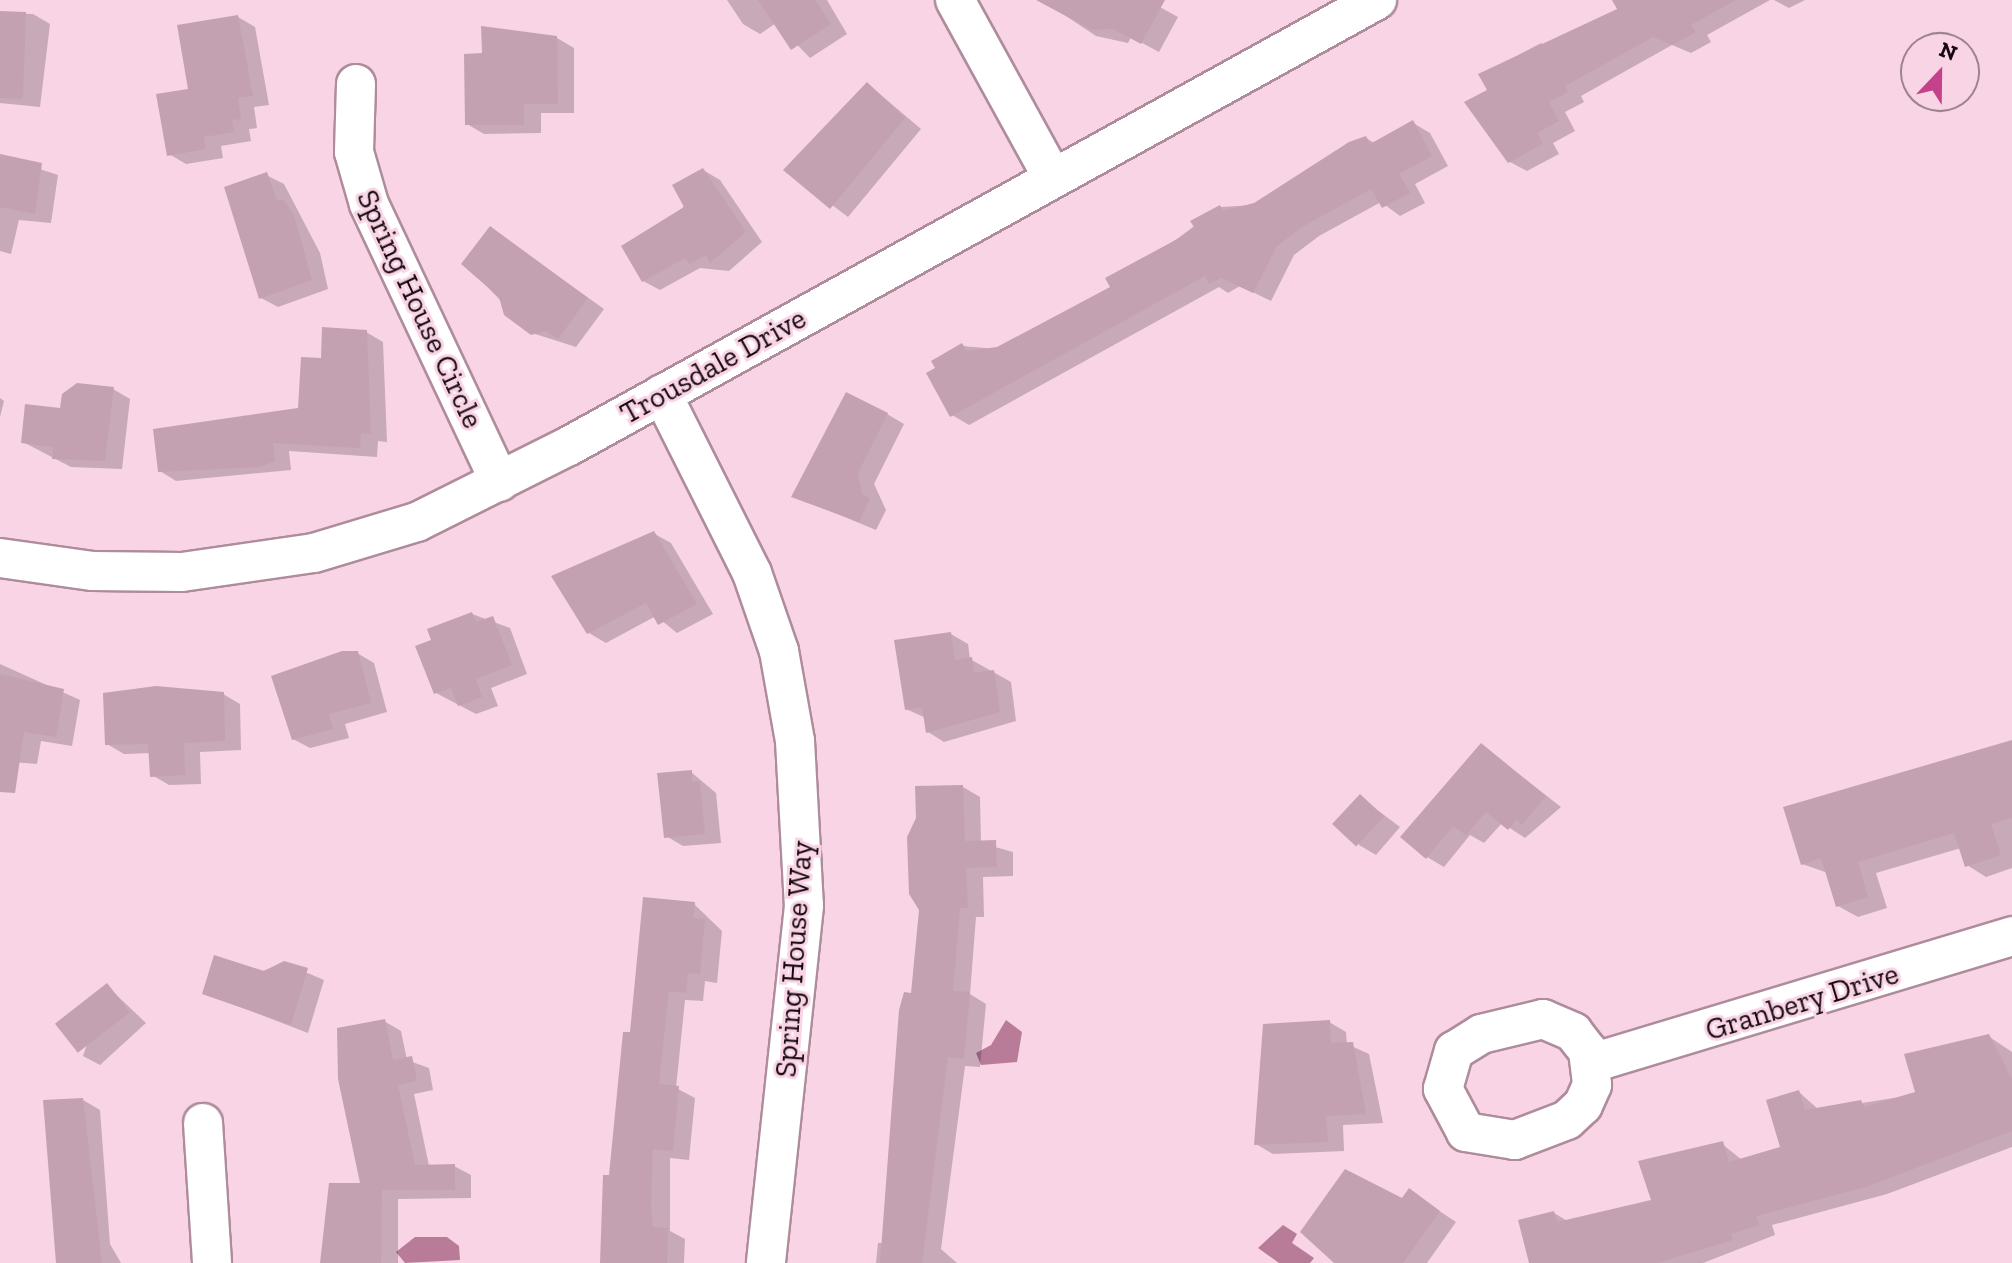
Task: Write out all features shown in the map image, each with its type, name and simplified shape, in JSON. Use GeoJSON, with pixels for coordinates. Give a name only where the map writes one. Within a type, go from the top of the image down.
{"type":"FeatureCollection","features":[{"type":"Feature","properties":{"kind":"street"},"geometry":{"type":"LineString","coordinates":[[955,0],[1053,178]]}},
{"type":"Feature","properties":{"kind":"street","name":"Trousdale Drive"},"geometry":{"type":"LineString","coordinates":[[0,558],[154,574],[270,561],[396,530],[500,482],[1377,0]]}},
{"type":"Feature","properties":{"kind":"street","name":"Spring House Circle"},"geometry":{"type":"LineString","coordinates":[[356,84],[354,152],[369,204],[500,482]]}},
{"type":"Feature","properties":{"kind":"street","name":"Spring House Way"},"geometry":{"type":"LineString","coordinates":[[662,394],[757,586],[779,651],[795,741],[804,906],[766,1263]]}},
{"type":"Feature","properties":{"kind":"street","name":"Granbery Drive"},"geometry":{"type":"LineString","coordinates":[[1592,1063],[2012,936]]}},
{"type":"Feature","properties":{"kind":"street"},"geometry":{"type":"LineString","coordinates":[[203,1123],[212,1263]]}},
{"type":"Feature","properties":{"kind":"shaded area"},"geometry":{"type":"Polygon","coordinates":[[[1006,1020],[1022,1032],[1017,1062],[981,1065],[976,1053],[991,1045],[1006,1020]]]}},
{"type":"Feature","properties":{"kind":"shaded area"},"geometry":{"type":"Polygon","coordinates":[[[1283,1225],[1297,1234],[1292,1243],[1314,1258],[1310,1263],[1279,1263],[1258,1248],[1283,1225]]]}},
{"type":"Feature","properties":{"kind":"shaded area"},"geometry":{"type":"Polygon","coordinates":[[[415,1237],[447,1237],[459,1246],[460,1260],[405,1263],[396,1252],[415,1237]]]}},
{"type":"Feature","properties":{"kind":"building"},"geometry":{"type":"Polygon","coordinates":[[[758,0],[815,0],[831,24],[791,50],[758,0]]]}},
{"type":"Feature","properties":{"kind":"building"},"geometry":{"type":"Polygon","coordinates":[[[1036,0],[1165,0],[1141,44],[1113,29],[1092,30],[1036,0]]]}},
{"type":"Feature","properties":{"kind":"building"},"geometry":{"type":"Polygon","coordinates":[[[1612,0],[1736,0],[1691,25],[1696,32],[1673,45],[1653,37],[1565,86],[1568,92],[1549,102],[1559,121],[1537,133],[1543,144],[1508,163],[1464,102],[1487,90],[1478,74],[1617,9],[1612,0]]]}},
{"type":"Feature","properties":{"kind":"building"},"geometry":{"type":"Polygon","coordinates":[[[0,11],[26,12],[23,99],[0,98],[0,11]]]}},
{"type":"Feature","properties":{"kind":"building"},"geometry":{"type":"Polygon","coordinates":[[[238,15],[253,96],[238,98],[241,119],[232,120],[234,132],[204,137],[206,149],[167,156],[156,94],[188,89],[177,25],[238,15]]]}},
{"type":"Feature","properties":{"kind":"building"},"geometry":{"type":"Polygon","coordinates":[[[481,26],[557,36],[558,104],[524,104],[524,125],[465,125],[464,54],[482,53],[481,26]]]}},
{"type":"Feature","properties":{"kind":"building"},"geometry":{"type":"Polygon","coordinates":[[[867,82],[905,118],[830,209],[783,170],[867,82]]]}},
{"type":"Feature","properties":{"kind":"building"},"geometry":{"type":"Polygon","coordinates":[[[1413,120],[1432,156],[1399,174],[1410,193],[1382,208],[1371,189],[1302,227],[1277,246],[1253,293],[1221,278],[1209,284],[1205,276],[950,417],[926,373],[935,368],[931,361],[962,343],[967,351],[997,347],[1110,287],[1105,278],[1183,236],[1194,227],[1190,221],[1220,205],[1223,211],[1254,203],[1349,142],[1366,136],[1370,144],[1413,120]]]}},
{"type":"Feature","properties":{"kind":"building"},"geometry":{"type":"Polygon","coordinates":[[[0,154],[42,163],[35,214],[0,207],[0,154]]]}},
{"type":"Feature","properties":{"kind":"building"},"geometry":{"type":"Polygon","coordinates":[[[703,168],[746,232],[710,263],[706,255],[689,264],[685,258],[642,282],[621,246],[684,207],[672,185],[703,168]]]}},
{"type":"Feature","properties":{"kind":"building"},"geometry":{"type":"Polygon","coordinates":[[[267,172],[277,201],[283,199],[294,215],[312,280],[259,299],[224,187],[267,172]]]}},
{"type":"Feature","properties":{"kind":"building"},"geometry":{"type":"Polygon","coordinates":[[[490,226],[588,298],[558,339],[546,331],[531,335],[504,315],[499,297],[461,264],[490,226]]]}},
{"type":"Feature","properties":{"kind":"building"},"geometry":{"type":"Polygon","coordinates":[[[322,327],[367,330],[371,434],[361,433],[360,448],[273,443],[275,461],[260,467],[158,472],[153,429],[298,408],[301,357],[321,358],[322,327]]]}},
{"type":"Feature","properties":{"kind":"building"},"geometry":{"type":"Polygon","coordinates":[[[77,383],[114,387],[105,461],[52,459],[53,447],[21,443],[25,404],[60,408],[62,394],[77,383]]]}},
{"type":"Feature","properties":{"kind":"building"},"geometry":{"type":"Polygon","coordinates":[[[846,392],[888,413],[858,473],[862,494],[870,498],[859,522],[791,497],[846,392]]]}},
{"type":"Feature","properties":{"kind":"building"},"geometry":{"type":"Polygon","coordinates":[[[654,531],[697,604],[658,625],[646,603],[587,634],[551,576],[654,531]]]}},
{"type":"Feature","properties":{"kind":"building"},"geometry":{"type":"Polygon","coordinates":[[[472,612],[476,622],[493,616],[512,665],[476,679],[482,697],[458,706],[451,688],[434,694],[415,646],[431,640],[427,629],[472,612]]]}},
{"type":"Feature","properties":{"kind":"building"},"geometry":{"type":"Polygon","coordinates":[[[951,632],[955,660],[972,657],[974,673],[994,670],[1000,712],[926,733],[922,707],[905,710],[894,640],[951,632]]]}},
{"type":"Feature","properties":{"kind":"building"},"geometry":{"type":"Polygon","coordinates":[[[342,651],[358,651],[371,703],[329,714],[333,729],[292,740],[271,676],[342,651]]]}},
{"type":"Feature","properties":{"kind":"building"},"geometry":{"type":"Polygon","coordinates":[[[0,674],[64,689],[56,737],[24,732],[15,793],[0,792],[0,674]]]}},
{"type":"Feature","properties":{"kind":"building"},"geometry":{"type":"Polygon","coordinates":[[[156,686],[224,692],[225,741],[184,743],[185,775],[150,777],[148,744],[105,745],[103,693],[156,686]]]}},
{"type":"Feature","properties":{"kind":"building"},"geometry":{"type":"Polygon","coordinates":[[[2012,740],[2012,818],[1991,824],[2001,855],[1965,867],[1954,833],[1858,862],[1868,897],[1836,907],[1821,858],[1801,865],[1783,807],[2012,740]]]}},
{"type":"Feature","properties":{"kind":"building"},"geometry":{"type":"Polygon","coordinates":[[[1481,743],[1546,796],[1522,825],[1516,820],[1508,830],[1486,812],[1466,835],[1453,826],[1426,859],[1400,837],[1481,743]]]}},
{"type":"Feature","properties":{"kind":"building"},"geometry":{"type":"Polygon","coordinates":[[[692,770],[692,782],[700,781],[705,834],[664,838],[657,773],[692,770]]]}},
{"type":"Feature","properties":{"kind":"building"},"geometry":{"type":"Polygon","coordinates":[[[963,785],[965,841],[996,840],[997,867],[966,868],[968,908],[960,908],[953,991],[970,992],[964,1059],[948,1057],[922,1263],[880,1263],[899,1010],[904,992],[911,993],[919,910],[909,894],[907,837],[916,818],[915,786],[963,785]]]}},
{"type":"Feature","properties":{"kind":"building"},"geometry":{"type":"Polygon","coordinates":[[[1360,794],[1384,817],[1356,846],[1332,824],[1360,794]]]}},
{"type":"Feature","properties":{"kind":"building"},"geometry":{"type":"Polygon","coordinates":[[[643,897],[695,902],[693,918],[705,919],[700,974],[688,973],[686,993],[669,991],[659,1084],[679,1086],[673,1151],[653,1149],[651,1207],[653,1227],[668,1228],[667,1263],[600,1263],[603,1175],[609,1175],[623,1032],[630,1032],[643,897]]]}},
{"type":"Feature","properties":{"kind":"building"},"geometry":{"type":"Polygon","coordinates":[[[214,955],[264,971],[284,961],[308,968],[291,1025],[202,994],[214,955]]]}},
{"type":"Feature","properties":{"kind":"building"},"geometry":{"type":"Polygon","coordinates":[[[107,983],[130,1012],[78,1053],[55,1024],[107,983]]]}},
{"type":"Feature","properties":{"kind":"building"},"geometry":{"type":"Polygon","coordinates":[[[385,1019],[393,1060],[412,1056],[417,1081],[398,1085],[415,1165],[455,1164],[455,1190],[382,1190],[381,1263],[320,1263],[329,1183],[360,1183],[338,1079],[337,1028],[385,1019]]]}},
{"type":"Feature","properties":{"kind":"building"},"geometry":{"type":"Polygon","coordinates":[[[1330,1020],[1331,1043],[1353,1042],[1366,1114],[1326,1116],[1328,1142],[1254,1145],[1263,1024],[1330,1020]]]}},
{"type":"Feature","properties":{"kind":"building"},"geometry":{"type":"Polygon","coordinates":[[[1989,1034],[2012,1079],[2012,1131],[1869,1186],[1756,1216],[1759,1225],[1731,1234],[1733,1240],[1657,1263],[1529,1263],[1518,1220],[1554,1211],[1557,1222],[1651,1200],[1638,1161],[1723,1141],[1729,1162],[1780,1147],[1766,1100],[1799,1090],[1805,1110],[1861,1100],[1864,1107],[1915,1092],[1904,1054],[1989,1034]]]}},
{"type":"Feature","properties":{"kind":"building"},"geometry":{"type":"Polygon","coordinates":[[[83,1098],[102,1263],[56,1263],[43,1100],[83,1098]]]}},
{"type":"Feature","properties":{"kind":"building"},"geometry":{"type":"Polygon","coordinates":[[[1345,1169],[1402,1198],[1409,1188],[1440,1211],[1403,1263],[1334,1263],[1300,1232],[1345,1169]]]}}]}
